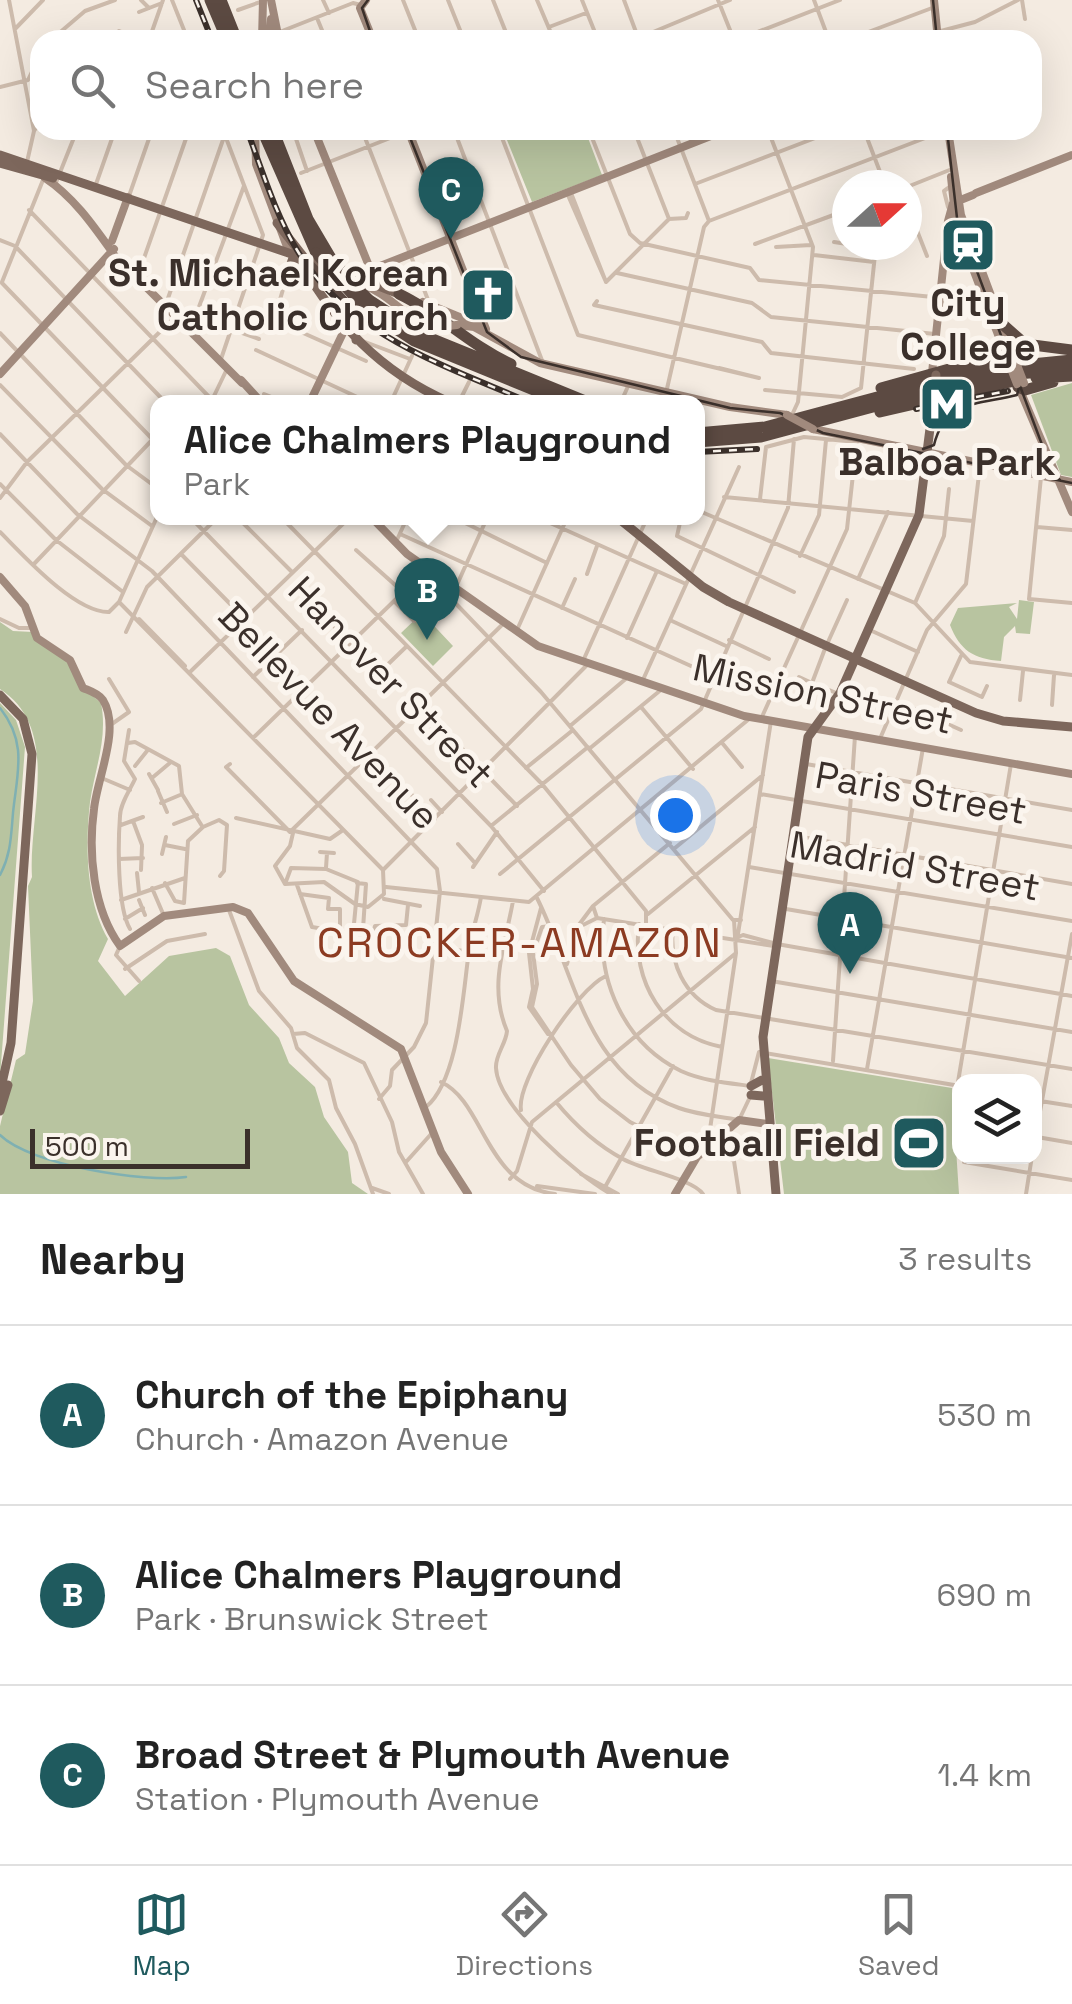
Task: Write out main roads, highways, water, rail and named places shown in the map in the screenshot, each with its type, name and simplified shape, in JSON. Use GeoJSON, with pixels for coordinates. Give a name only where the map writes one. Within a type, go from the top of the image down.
{"type":"FeatureCollection","features":[{"type":"Feature","properties":{"kind":"highway"},"geometry":{"type":"LineString","coordinates":[[210,0],[223,30]]}},
{"type":"Feature","properties":{"kind":"highway"},"geometry":{"type":"LineString","coordinates":[[221,0],[233,30]]}},
{"type":"Feature","properties":{"kind":"highway"},"geometry":{"type":"LineString","coordinates":[[264,140],[302,262],[362,294],[423,335],[570,395]]}},
{"type":"Feature","properties":{"kind":"highway"},"geometry":{"type":"LineString","coordinates":[[276,140],[308,219],[331,258],[403,341],[547,395]]}},
{"type":"Feature","properties":{"kind":"highway"},"geometry":{"type":"LineString","coordinates":[[302,262],[362,294]]}},
{"type":"Feature","properties":{"kind":"highway"},"geometry":{"type":"LineString","coordinates":[[400,294],[431,311],[470,344],[549,387]]}},
{"type":"Feature","properties":{"kind":"highway"},"geometry":{"type":"LineString","coordinates":[[1000,322],[1025,344],[1072,354]]}},
{"type":"Feature","properties":{"kind":"highway"},"geometry":{"type":"LineString","coordinates":[[815,422],[934,374],[1003,357],[1072,354]]}},
{"type":"Feature","properties":{"kind":"highway"},"geometry":{"type":"LineString","coordinates":[[815,422],[969,372],[1072,354]]}},
{"type":"Feature","properties":{"kind":"highway"},"geometry":{"type":"LineString","coordinates":[[705,442],[749,440],[972,380],[1072,368]]}},
{"type":"Feature","properties":{"kind":"highway"},"geometry":{"type":"LineString","coordinates":[[1021,386],[1072,378]]}},
{"type":"Feature","properties":{"kind":"highway"},"geometry":{"type":"LineString","coordinates":[[705,433],[815,422],[1017,380],[1072,378]]}},
{"type":"Feature","properties":{"kind":"main road"},"geometry":{"type":"LineString","coordinates":[[267,30],[262,17],[268,0]]}},
{"type":"Feature","properties":{"kind":"main road"},"geometry":{"type":"LineString","coordinates":[[268,0],[270,30]]}},
{"type":"Feature","properties":{"kind":"main road"},"geometry":{"type":"LineString","coordinates":[[363,2],[370,30]]}},
{"type":"Feature","properties":{"kind":"main road"},"geometry":{"type":"LineString","coordinates":[[935,2],[937,30]]}},
{"type":"Feature","properties":{"kind":"main road"},"geometry":{"type":"LineString","coordinates":[[256,140],[255,158],[277,223],[302,262]]}},
{"type":"Feature","properties":{"kind":"main road"},"geometry":{"type":"LineString","coordinates":[[318,140],[363,256],[357,343]]}},
{"type":"Feature","properties":{"kind":"main road"},"geometry":{"type":"LineString","coordinates":[[413,140],[489,332]]}},
{"type":"Feature","properties":{"kind":"main road"},"geometry":{"type":"LineString","coordinates":[[313,395],[362,294],[410,254],[701,140]]}},
{"type":"Feature","properties":{"kind":"main road"},"geometry":{"type":"LineString","coordinates":[[768,1124],[762,1080],[764,1017],[810,728],[839,692],[920,515],[952,203],[949,140]]}},
{"type":"Feature","properties":{"kind":"main road"},"geometry":{"type":"LineString","coordinates":[[952,203],[1072,155]]}},
{"type":"Feature","properties":{"kind":"main road"},"geometry":{"type":"LineString","coordinates":[[0,156],[55,184],[176,316],[256,395]]}},
{"type":"Feature","properties":{"kind":"main road"},"geometry":{"type":"LineString","coordinates":[[0,163],[31,169]]}},
{"type":"Feature","properties":{"kind":"main road"},"geometry":{"type":"LineString","coordinates":[[55,184],[95,187],[302,262]]}},
{"type":"Feature","properties":{"kind":"main road"},"geometry":{"type":"LineString","coordinates":[[0,374],[112,247],[128,198]]}},
{"type":"Feature","properties":{"kind":"main road"},"geometry":{"type":"LineString","coordinates":[[952,203],[1072,512]]}},
{"type":"Feature","properties":{"kind":"main road"},"geometry":{"type":"LineString","coordinates":[[277,223],[342,329],[370,362],[434,395]]}},
{"type":"Feature","properties":{"kind":"main road"},"geometry":{"type":"LineString","coordinates":[[941,298],[949,238],[961,227]]}},
{"type":"Feature","properties":{"kind":"main road"},"geometry":{"type":"LineString","coordinates":[[276,247],[282,235]]}},
{"type":"Feature","properties":{"kind":"main road"},"geometry":{"type":"LineString","coordinates":[[261,244],[276,247],[362,294],[390,298],[416,321],[440,328],[473,324],[480,319],[480,311]]}},
{"type":"Feature","properties":{"kind":"main road"},"geometry":{"type":"LineString","coordinates":[[289,270],[302,262]]}},
{"type":"Feature","properties":{"kind":"main road"},"geometry":{"type":"LineString","coordinates":[[342,329],[362,294],[380,286],[473,324],[521,356],[675,395]]}},
{"type":"Feature","properties":{"kind":"main road"},"geometry":{"type":"LineString","coordinates":[[988,300],[1000,322],[1008,352]]}},
{"type":"Feature","properties":{"kind":"main road"},"geometry":{"type":"LineString","coordinates":[[342,329],[420,395]]}},
{"type":"Feature","properties":{"kind":"main road"},"geometry":{"type":"LineString","coordinates":[[705,401],[791,415],[857,439],[928,448],[1072,481]]}},
{"type":"Feature","properties":{"kind":"main road","name":"Mission Street"},"geometry":{"type":"LineString","coordinates":[[382,525],[430,569],[538,646],[749,717],[1072,774]]}},
{"type":"Feature","properties":{"kind":"main road"},"geometry":{"type":"LineString","coordinates":[[630,525],[703,587],[905,680],[988,717],[1072,724]]}},
{"type":"Feature","properties":{"kind":"main road"},"geometry":{"type":"LineString","coordinates":[[430,569],[436,583]]}},
{"type":"Feature","properties":{"kind":"main road"},"geometry":{"type":"LineString","coordinates":[[0,577],[25,606],[39,642],[74,664],[83,688],[102,699],[107,727],[93,812],[98,900],[120,946],[164,916],[228,907],[251,916],[294,981],[387,1036],[404,1055],[432,1133],[468,1194]]}},
{"type":"Feature","properties":{"kind":"main road"},"geometry":{"type":"LineString","coordinates":[[688,577],[744,606]]}},
{"type":"Feature","properties":{"kind":"main road"},"geometry":{"type":"LineString","coordinates":[[0,696],[23,719],[32,750],[10,1077],[0,1111]]}},
{"type":"Feature","properties":{"kind":"main road"},"geometry":{"type":"LineString","coordinates":[[0,1092],[11,1042]]}},
{"type":"Feature","properties":{"kind":"main road"},"geometry":{"type":"LineString","coordinates":[[761,1052],[776,1194]]}},
{"type":"Feature","properties":{"kind":"main road"},"geometry":{"type":"LineString","coordinates":[[762,1080],[751,1091],[763,1096]]}},
{"type":"Feature","properties":{"kind":"main road"},"geometry":{"type":"LineString","coordinates":[[674,1194],[708,1147],[739,1120],[768,1124]]}},
{"type":"Feature","properties":{"kind":"waterway"},"geometry":{"type":"LineString","coordinates":[[0,708],[14,734],[18,759],[10,845],[0,875]]}},
{"type":"Feature","properties":{"kind":"waterway"},"geometry":{"type":"LineString","coordinates":[[0,1135],[36,1155],[89,1170],[144,1177],[186,1177]]}},
{"type":"Feature","properties":{"kind":"tram line"},"geometry":{"type":"LineString","coordinates":[[368,0],[362,8],[370,30]]}},
{"type":"Feature","properties":{"kind":"tram line"},"geometry":{"type":"LineString","coordinates":[[933,0],[936,30]]}},
{"type":"Feature","properties":{"kind":"tram line"},"geometry":{"type":"LineString","coordinates":[[411,140],[487,332],[521,357],[677,395]]}},
{"type":"Feature","properties":{"kind":"tram line"},"geometry":{"type":"LineString","coordinates":[[948,140],[957,218],[1053,474],[1060,480]]}},
{"type":"Feature","properties":{"kind":"tram line"},"geometry":{"type":"LineString","coordinates":[[923,449],[934,445],[939,430],[955,412],[976,403],[1017,395],[1020,384]]}},
{"type":"Feature","properties":{"kind":"tram line"},"geometry":{"type":"LineString","coordinates":[[705,402],[780,413],[823,433],[1072,483]]}},
{"type":"Feature","properties":{"kind":"railway"},"geometry":{"type":"LineString","coordinates":[[196,0],[208,30]]}},
{"type":"Feature","properties":{"kind":"railway"},"geometry":{"type":"LineString","coordinates":[[251,140],[289,236],[318,279],[343,304],[400,344],[513,395]]}},
{"type":"Feature","properties":{"kind":"railway"},"geometry":{"type":"LineString","coordinates":[[976,397],[1008,391]]}},
{"type":"Feature","properties":{"kind":"railway"},"geometry":{"type":"LineString","coordinates":[[916,409],[921,408]]}},
{"type":"Feature","properties":{"kind":"railway"},"geometry":{"type":"LineString","coordinates":[[705,452],[757,449]]}},
{"type":"Feature","properties":{"kind":"place","name":"Broad Street & Plymouth Avenue"},"geometry":{"type":"Point","coordinates":[451,239]}},
{"type":"Feature","properties":{"kind":"place","name":"City College"},"geometry":{"type":"Point","coordinates":[968,245]}},
{"type":"Feature","properties":{"kind":"place","name":"St. Michael Korean Catholic Church"},"geometry":{"type":"Point","coordinates":[488,295]}},
{"type":"Feature","properties":{"kind":"place","name":"Balboa Park"},"geometry":{"type":"Point","coordinates":[947,404]}},
{"type":"Feature","properties":{"kind":"place","name":"Alice Chalmers Playground"},"geometry":{"type":"Point","coordinates":[427,640]}},
{"type":"Feature","properties":{"kind":"place","name":"Church of the Epiphany"},"geometry":{"type":"Point","coordinates":[850,974]}},
{"type":"Feature","properties":{"kind":"place","name":"Football Field"},"geometry":{"type":"Point","coordinates":[919,1143]}},
{"type":"Feature","properties":{"kind":"district","name":"CROCKER-AMAZON"},"geometry":{"type":"Point","coordinates":[520,942]}}]}
